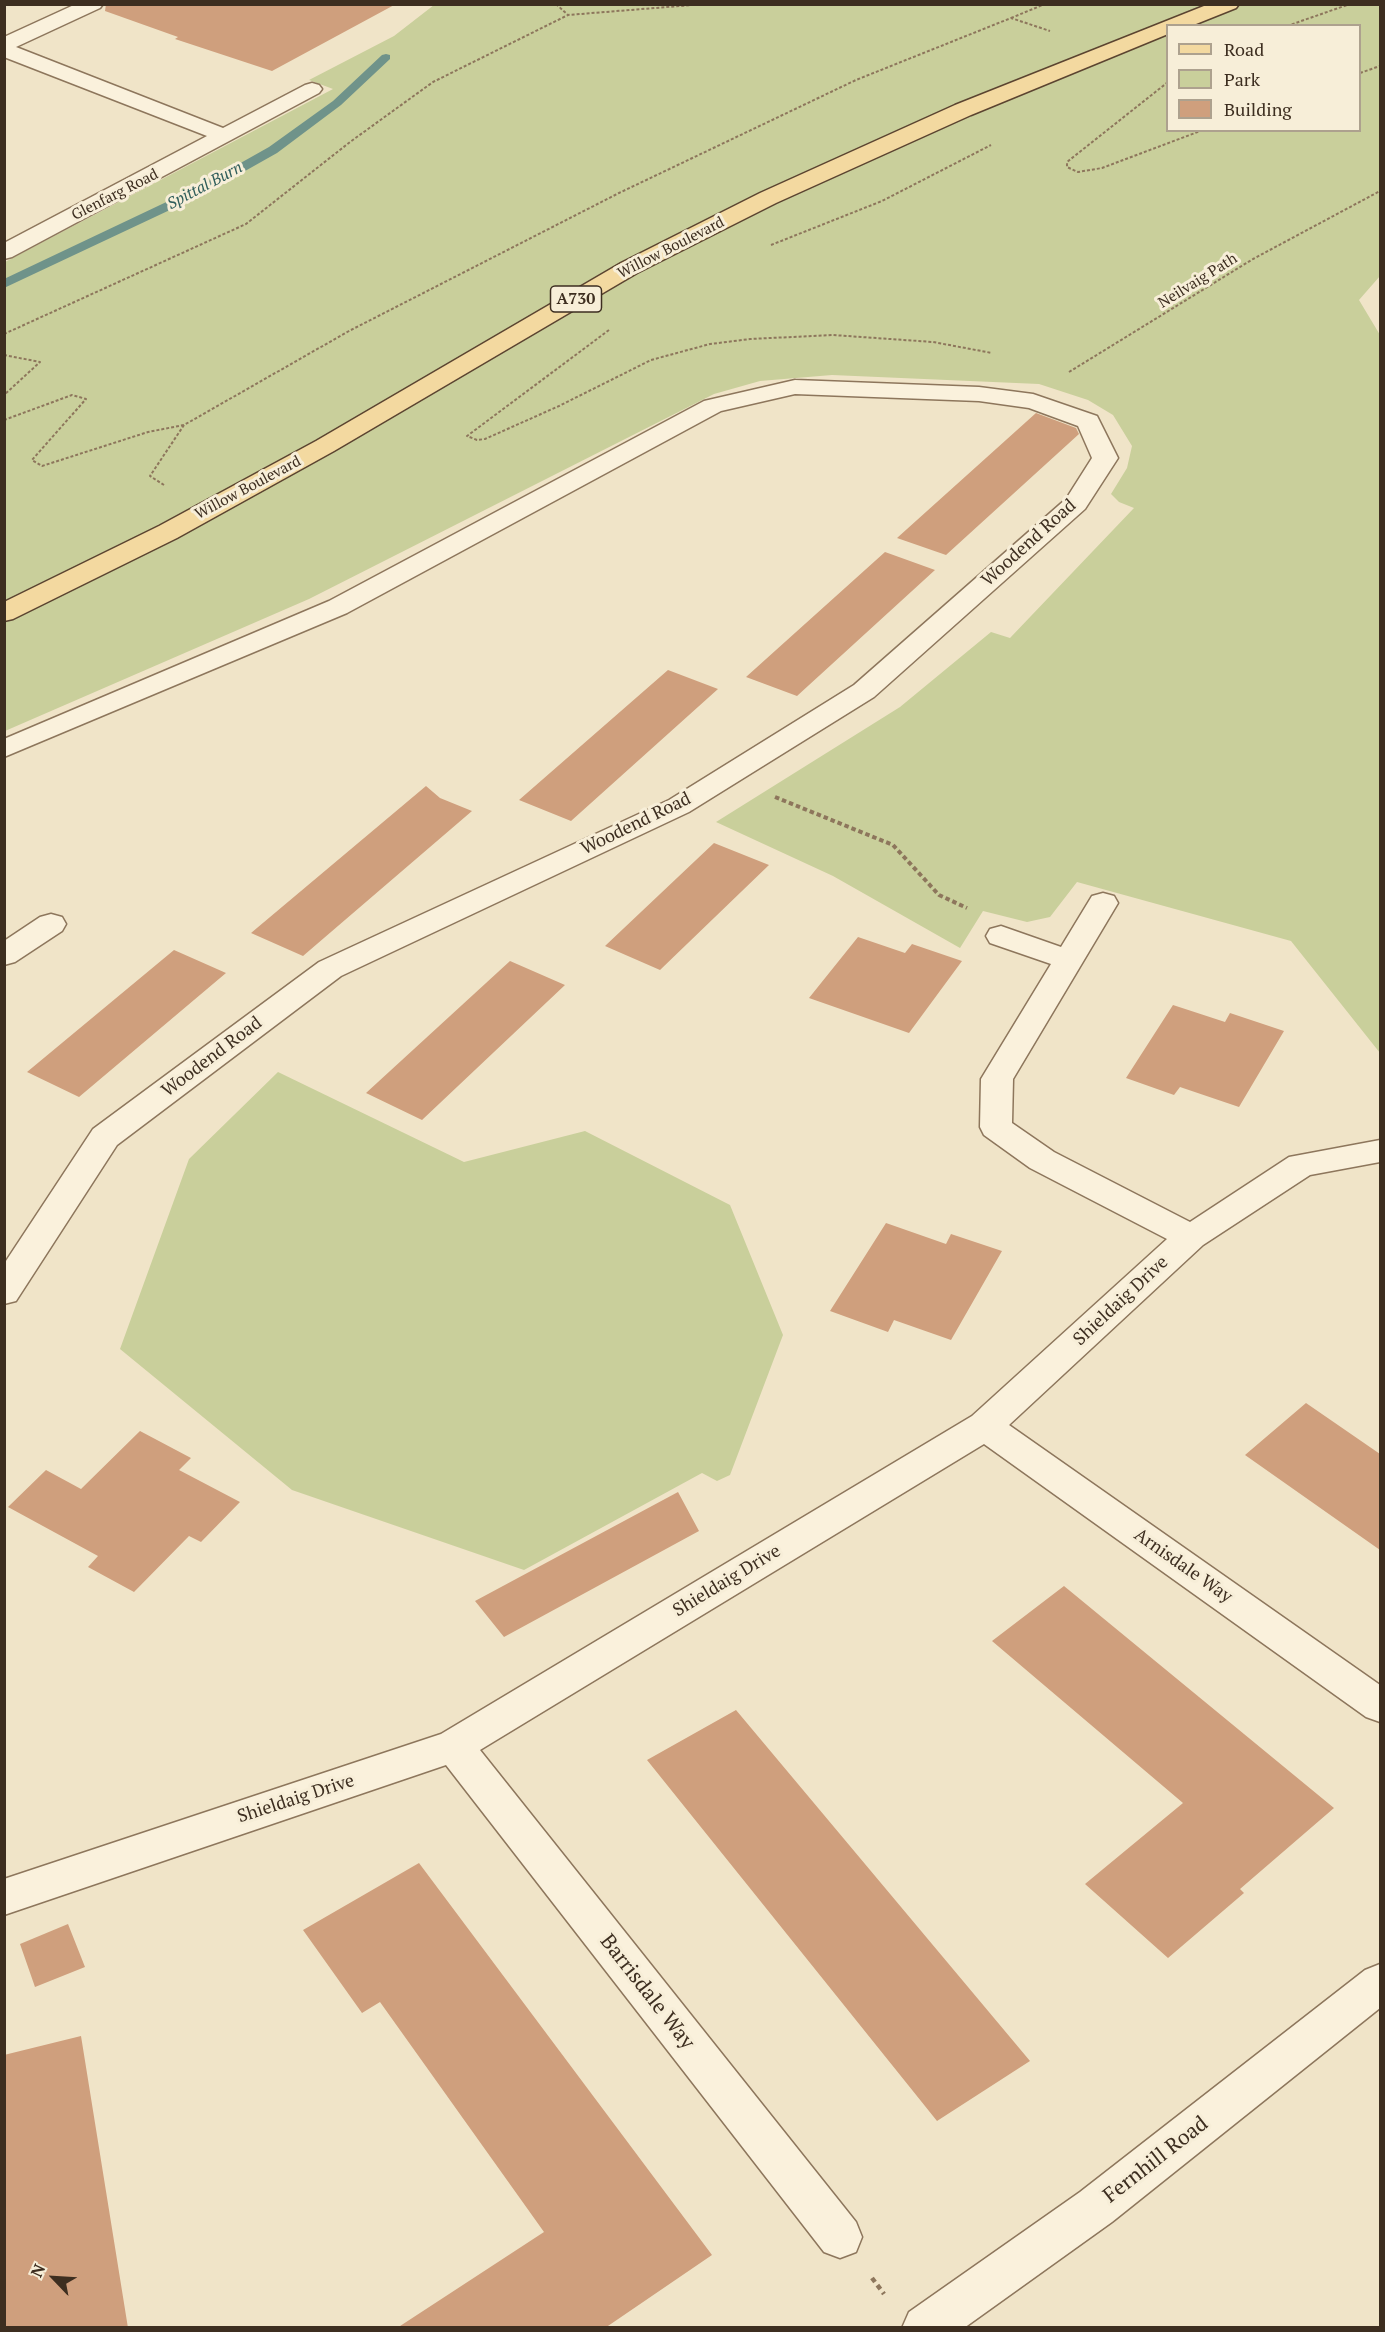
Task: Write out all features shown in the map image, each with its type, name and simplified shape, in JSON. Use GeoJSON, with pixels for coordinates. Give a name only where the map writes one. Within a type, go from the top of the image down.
{"type":"FeatureCollection","features":[{"type":"Feature","properties":{"kind":"main road","name":"Willow Boulevard"},"geometry":{"type":"LineString","coordinates":[[1174,24],[1229,4]]}},
{"type":"Feature","properties":{"kind":"main road","name":"Willow Boulevard"},"geometry":{"type":"LineString","coordinates":[[4,613],[168,532],[325,446],[629,268],[725,219],[851,159],[963,110],[1166,27]]}},
{"type":"Feature","properties":{"kind":"street"},"geometry":{"type":"LineString","coordinates":[[4,45],[93,4]]}},
{"type":"Feature","properties":{"kind":"street"},"geometry":{"type":"LineString","coordinates":[[4,50],[223,135]]}},
{"type":"Feature","properties":{"kind":"street","name":"Glenfarg Road"},"geometry":{"type":"LineString","coordinates":[[4,252],[167,168],[223,135],[312,89]]}},
{"type":"Feature","properties":{"kind":"street","name":"Woodend Road"},"geometry":{"type":"LineString","coordinates":[[4,749],[338,607],[713,406],[795,387],[979,394],[1033,400],[1089,421],[1105,458],[1076,504],[864,691],[679,806],[330,969],[105,1137],[4,1292]]}},
{"type":"Feature","properties":{"kind":"street"},"geometry":{"type":"LineString","coordinates":[[1103,903],[997,1078],[996,1127],[1042,1160],[1191,1237]]}},
{"type":"Feature","properties":{"kind":"street"},"geometry":{"type":"LineString","coordinates":[[4,955],[51,924]]}},
{"type":"Feature","properties":{"kind":"street"},"geometry":{"type":"LineString","coordinates":[[1001,936],[1069,960]]}},
{"type":"Feature","properties":{"kind":"street","name":"Shieldaig Drive"},"geometry":{"type":"LineString","coordinates":[[4,1897],[454,1746],[985,1426],[1191,1237],[1301,1165],[1380,1151]]}},
{"type":"Feature","properties":{"kind":"street","name":"Arnisdale Way"},"geometry":{"type":"LineString","coordinates":[[985,1426],[1380,1706]]}},
{"type":"Feature","properties":{"kind":"street","name":"Barrisdale Way"},"geometry":{"type":"LineString","coordinates":[[454,1746],[840,2237]]}},
{"type":"Feature","properties":{"kind":"street","name":"Fernhill Road"},"geometry":{"type":"LineString","coordinates":[[925,2328],[1096,2207],[1380,1983]]}},
{"type":"Feature","properties":{"kind":"path"},"geometry":{"type":"LineString","coordinates":[[556,4],[568,15]]}},
{"type":"Feature","properties":{"kind":"path"},"geometry":{"type":"LineString","coordinates":[[4,334],[246,224],[350,142],[433,82],[568,15],[705,4]]}},
{"type":"Feature","properties":{"kind":"path"},"geometry":{"type":"LineString","coordinates":[[4,420],[72,395],[86,399],[32,460],[42,466],[148,432],[184,425],[349,331],[620,193],[856,80],[1045,4]]}},
{"type":"Feature","properties":{"kind":"path"},"geometry":{"type":"LineString","coordinates":[[1293,24],[1350,4]]}},
{"type":"Feature","properties":{"kind":"path"},"geometry":{"type":"LineString","coordinates":[[1011,18],[1053,32]]}},
{"type":"Feature","properties":{"kind":"path"},"geometry":{"type":"LineString","coordinates":[[1361,72],[1380,66]]}},
{"type":"Feature","properties":{"kind":"path"},"geometry":{"type":"LineString","coordinates":[[1166,83],[1067,162],[1067,167],[1078,172],[1102,168],[1198,132]]}},
{"type":"Feature","properties":{"kind":"path"},"geometry":{"type":"LineString","coordinates":[[769,246],[882,201],[994,144]]}},
{"type":"Feature","properties":{"kind":"path","name":"Neilvaig Path"},"geometry":{"type":"LineString","coordinates":[[1033,400],[1072,370],[1253,259],[1380,191]]}},
{"type":"Feature","properties":{"kind":"path"},"geometry":{"type":"LineString","coordinates":[[617,325],[467,436],[477,440],[485,439],[559,406],[651,360],[710,344],[750,339],[833,335],[933,342],[997,354]]}},
{"type":"Feature","properties":{"kind":"path"},"geometry":{"type":"LineString","coordinates":[[4,355],[40,362],[4,395]]}},
{"type":"Feature","properties":{"kind":"path"},"geometry":{"type":"LineString","coordinates":[[1062,368],[1072,370]]}},
{"type":"Feature","properties":{"kind":"path"},"geometry":{"type":"LineString","coordinates":[[166,486],[150,476],[184,425]]}},
{"type":"Feature","properties":{"kind":"path"},"geometry":{"type":"LineString","coordinates":[[726,777],[893,845],[939,895],[992,920],[1001,936]]}},
{"type":"Feature","properties":{"kind":"path"},"geometry":{"type":"LineString","coordinates":[[840,2237],[889,2300]]}},
{"type":"Feature","properties":{"kind":"green space"},"geometry":{"type":"Polygon","coordinates":[[[434,5],[1380,5],[1380,276],[1359,300],[1380,335],[1380,1053],[1291,941],[1077,882],[1050,917],[1027,922],[983,911],[960,948],[833,876],[716,822],[900,707],[991,632],[1010,638],[1134,508],[1119,502],[1111,494],[1127,468],[1132,446],[1113,415],[1088,400],[1039,384],[832,375],[760,381],[714,394],[309,599],[5,731],[5,262],[333,89],[309,80],[394,36],[434,5]]]}},
{"type":"Feature","properties":{"kind":"green space"},"geometry":{"type":"Polygon","coordinates":[[[278,1072],[464,1162],[585,1131],[730,1205],[783,1335],[730,1475],[717,1481],[702,1473],[524,1570],[292,1490],[120,1349],[189,1159],[278,1072]]]}},
{"type":"Feature","properties":{"kind":"building"},"geometry":{"type":"Polygon","coordinates":[[[106,4],[396,4],[272,71],[175,39],[178,37],[105,11],[106,4]]]}},
{"type":"Feature","properties":{"kind":"building"},"geometry":{"type":"Polygon","coordinates":[[[1036,413],[1076,428],[1079,434],[946,555],[897,538],[1036,413]]]}},
{"type":"Feature","properties":{"kind":"building"},"geometry":{"type":"Polygon","coordinates":[[[885,552],[935,570],[797,696],[746,677],[885,552]]]}},
{"type":"Feature","properties":{"kind":"building"},"geometry":{"type":"Polygon","coordinates":[[[668,670],[718,689],[571,821],[519,800],[668,670]]]}},
{"type":"Feature","properties":{"kind":"building"},"geometry":{"type":"Polygon","coordinates":[[[426,786],[440,798],[472,811],[303,956],[251,933],[426,786]]]}},
{"type":"Feature","properties":{"kind":"building"},"geometry":{"type":"Polygon","coordinates":[[[714,843],[769,865],[660,970],[605,946],[714,843]]]}},
{"type":"Feature","properties":{"kind":"building"},"geometry":{"type":"Polygon","coordinates":[[[858,937],[905,953],[912,944],[962,961],[909,1033],[809,998],[858,937]]]}},
{"type":"Feature","properties":{"kind":"building"},"geometry":{"type":"Polygon","coordinates":[[[174,950],[226,973],[79,1097],[27,1072],[174,950]]]}},
{"type":"Feature","properties":{"kind":"building"},"geometry":{"type":"Polygon","coordinates":[[[510,961],[565,985],[422,1120],[366,1093],[510,961]]]}},
{"type":"Feature","properties":{"kind":"building"},"geometry":{"type":"Polygon","coordinates":[[[1173,1005],[1225,1022],[1230,1013],[1284,1031],[1239,1107],[1180,1087],[1174,1095],[1126,1078],[1173,1005]]]}},
{"type":"Feature","properties":{"kind":"building"},"geometry":{"type":"Polygon","coordinates":[[[886,1223],[946,1244],[951,1234],[1002,1251],[951,1340],[894,1320],[888,1332],[830,1311],[886,1223]]]}},
{"type":"Feature","properties":{"kind":"building"},"geometry":{"type":"Polygon","coordinates":[[[1306,1403],[1380,1454],[1380,1550],[1245,1455],[1306,1403]]]}},
{"type":"Feature","properties":{"kind":"building"},"geometry":{"type":"Polygon","coordinates":[[[140,1431],[191,1458],[179,1470],[240,1502],[201,1542],[189,1536],[134,1592],[88,1567],[98,1556],[8,1507],[46,1470],[81,1489],[140,1431]]]}},
{"type":"Feature","properties":{"kind":"building"},"geometry":{"type":"Polygon","coordinates":[[[678,1492],[699,1531],[504,1637],[475,1601],[678,1492]]]}},
{"type":"Feature","properties":{"kind":"building"},"geometry":{"type":"Polygon","coordinates":[[[1064,1586],[1334,1808],[1240,1889],[1244,1893],[1168,1958],[1085,1884],[1183,1803],[992,1641],[1064,1586]]]}},
{"type":"Feature","properties":{"kind":"building"},"geometry":{"type":"Polygon","coordinates":[[[736,1710],[1030,2061],[937,2121],[647,1760],[736,1710]]]}},
{"type":"Feature","properties":{"kind":"building"},"geometry":{"type":"Polygon","coordinates":[[[419,1863],[712,2255],[605,2328],[397,2328],[544,2232],[380,2002],[362,2013],[303,1930],[419,1863]]]}},
{"type":"Feature","properties":{"kind":"building"},"geometry":{"type":"Polygon","coordinates":[[[68,1924],[85,1967],[35,1987],[20,1944],[68,1924]]]}},
{"type":"Feature","properties":{"kind":"building"},"geometry":{"type":"Polygon","coordinates":[[[81,2036],[128,2328],[4,2328],[4,2055],[81,2036]]]}},
{"type":"Feature","properties":{"kind":"waterway","name":"Spittal Burn"},"geometry":{"type":"LineString","coordinates":[[4,284],[202,190],[273,150],[337,103],[386,57]]}}]}
